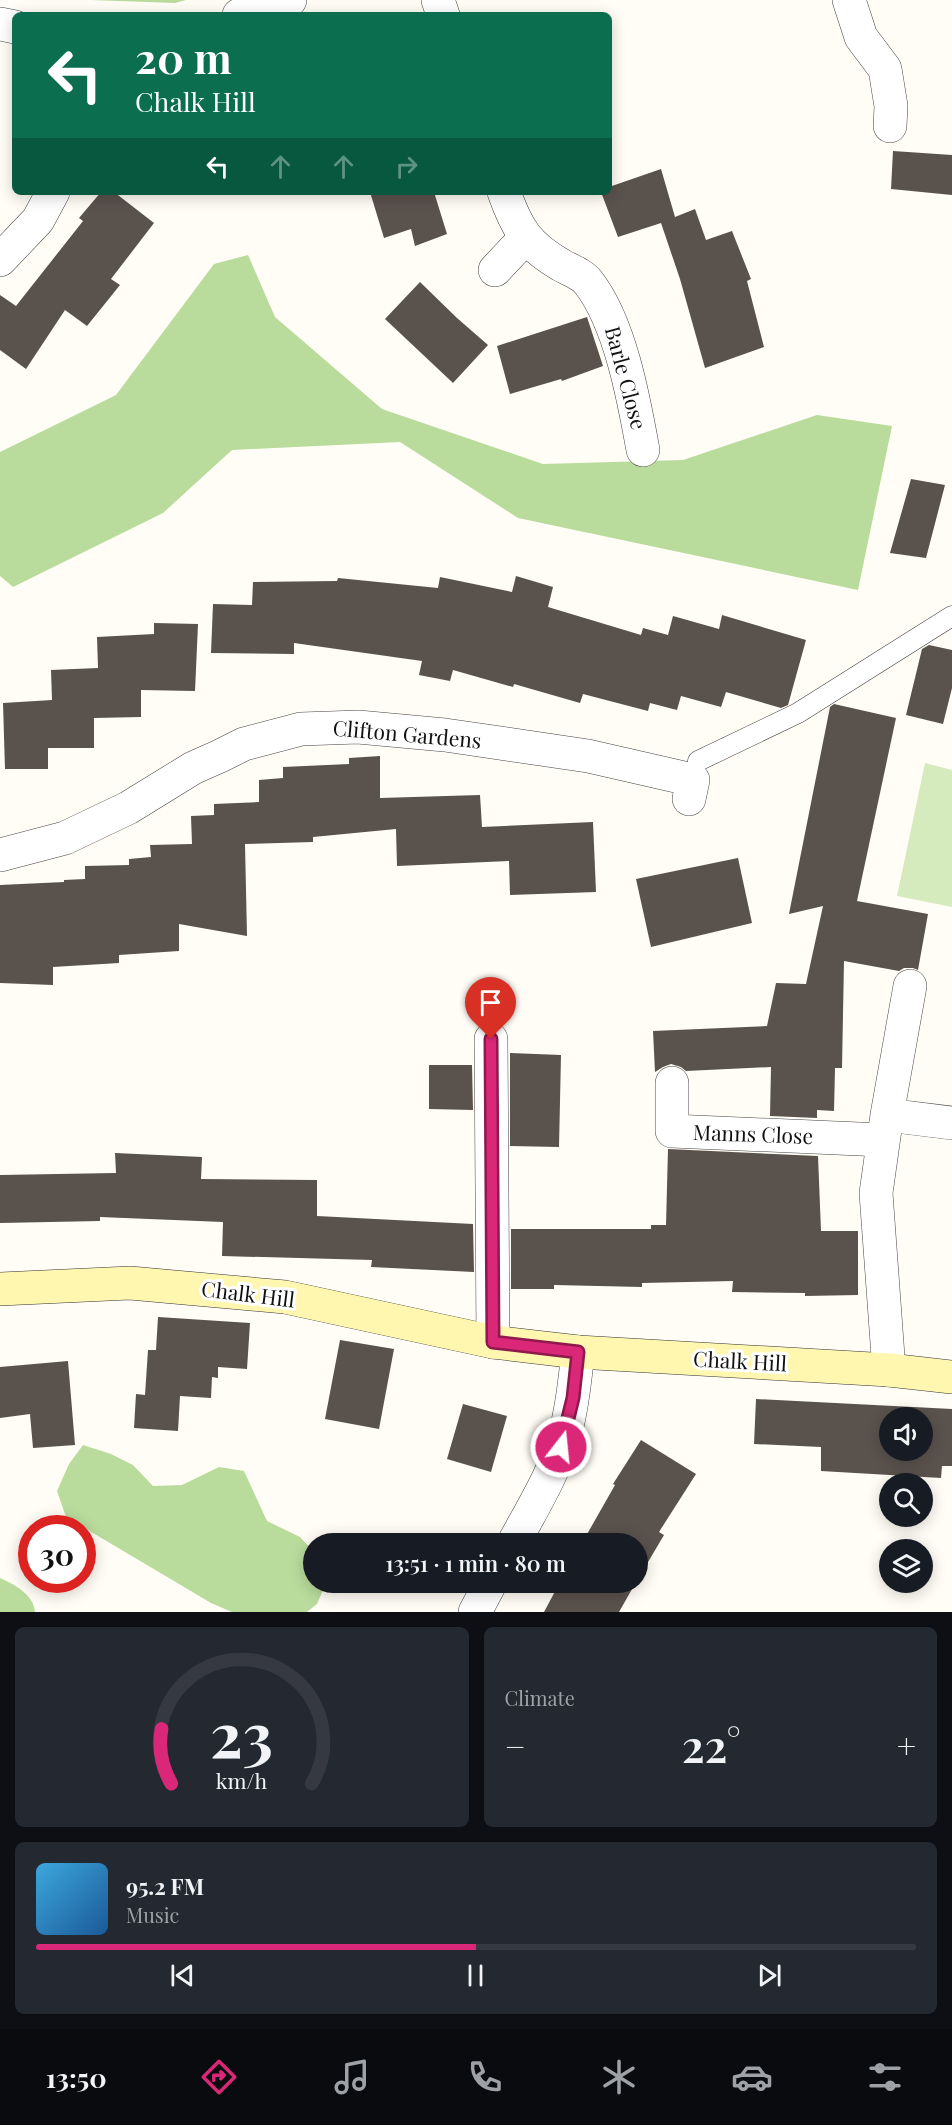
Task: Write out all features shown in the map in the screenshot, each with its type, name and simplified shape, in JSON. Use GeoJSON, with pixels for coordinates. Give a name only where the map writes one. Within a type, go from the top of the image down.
{"type":"FeatureCollection","features":[{"type":"Feature","properties":{"kind":"street"},"geometry":{"type":"LineString","coordinates":[[249,12],[290,0]]}},
{"type":"Feature","properties":{"kind":"street"},"geometry":{"type":"LineString","coordinates":[[849,0],[861,37],[885,69],[891,106],[890,126]]}},
{"type":"Feature","properties":{"kind":"street"},"geometry":{"type":"LineString","coordinates":[[0,260],[38,220],[51,195]]}},
{"type":"Feature","properties":{"kind":"street","name":"Barle Close"},"geometry":{"type":"LineString","coordinates":[[505,195],[525,238],[542,254],[587,280],[611,320],[634,400],[644,450]]}},
{"type":"Feature","properties":{"kind":"street"},"geometry":{"type":"LineString","coordinates":[[495,270],[525,238]]}},
{"type":"Feature","properties":{"kind":"street","name":"Clifton Gardens"},"geometry":{"type":"LineString","coordinates":[[0,855],[66,838],[128,808],[193,768],[244,744],[301,729],[358,727],[445,735],[588,756],[693,780]]}},
{"type":"Feature","properties":{"kind":"street"},"geometry":{"type":"LineString","coordinates":[[889,1370],[876,1193],[885,1127],[910,986]]}},
{"type":"Feature","properties":{"kind":"street"},"geometry":{"type":"LineString","coordinates":[[491,1039],[493,1342]]}},
{"type":"Feature","properties":{"kind":"street","name":"Manns Close"},"geometry":{"type":"LineString","coordinates":[[672,1083],[672,1131],[885,1127]]}},
{"type":"Feature","properties":{"kind":"street"},"geometry":{"type":"LineString","coordinates":[[885,1127],[952,1123]]}},
{"type":"Feature","properties":{"kind":"street","name":"Chalk Hill"},"geometry":{"type":"LineString","coordinates":[[0,1289],[130,1282],[285,1297],[493,1342],[578,1352],[889,1370],[952,1377]]}},
{"type":"Feature","properties":{"kind":"street"},"geometry":{"type":"LineString","coordinates":[[519,1533],[546,1484],[566,1432],[573,1398],[578,1352]]}},
{"type":"Feature","properties":{"kind":"street"},"geometry":{"type":"LineString","coordinates":[[475,1612],[485,1593]]}},
{"type":"Feature","properties":{"kind":"lane"},"geometry":{"type":"LineString","coordinates":[[693,780],[952,616]]}},
{"type":"Feature","properties":{"kind":"green space"},"geometry":{"type":"Polygon","coordinates":[[[90,0],[186,0],[175,3],[90,0]]]}},
{"type":"Feature","properties":{"kind":"green space"},"geometry":{"type":"Polygon","coordinates":[[[248,255],[275,317],[382,409],[543,464],[683,460],[817,415],[892,426],[858,590],[518,518],[400,442],[232,450],[163,513],[13,587],[0,576],[0,452],[116,395],[214,264],[248,255]]]}},
{"type":"Feature","properties":{"kind":"green space"},"geometry":{"type":"Polygon","coordinates":[[[925,763],[952,770],[952,907],[897,896],[925,763]]]}},
{"type":"Feature","properties":{"kind":"green space"},"geometry":{"type":"Polygon","coordinates":[[[83,1445],[111,1454],[133,1465],[153,1486],[182,1485],[219,1467],[244,1471],[267,1521],[303,1540],[303,1593],[322,1593],[317,1604],[307,1612],[232,1612],[211,1603],[96,1535],[96,1515],[65,1515],[57,1491],[69,1464],[83,1445]]]}},
{"type":"Feature","properties":{"kind":"green space"},"geometry":{"type":"Polygon","coordinates":[[[0,1578],[18,1588],[18,1593],[27,1595],[35,1612],[0,1612],[0,1578]]]}},
{"type":"Feature","properties":{"kind":"building"},"geometry":{"type":"Polygon","coordinates":[[[893,151],[952,155],[952,195],[891,189],[893,151]]]}},
{"type":"Feature","properties":{"kind":"building"},"geometry":{"type":"Polygon","coordinates":[[[661,169],[675,217],[695,209],[706,240],[732,231],[751,279],[747,281],[764,347],[705,368],[680,279],[661,223],[618,237],[602,195],[612,195],[612,186],[661,169]]]}},
{"type":"Feature","properties":{"kind":"building"},"geometry":{"type":"Polygon","coordinates":[[[98,195],[118,195],[154,223],[111,279],[120,285],[87,326],[65,310],[26,369],[0,350],[0,295],[16,306],[83,221],[79,218],[98,195]]]}},
{"type":"Feature","properties":{"kind":"building"},"geometry":{"type":"Polygon","coordinates":[[[371,195],[435,195],[447,234],[415,246],[411,229],[384,238],[371,195]]]}},
{"type":"Feature","properties":{"kind":"building"},"geometry":{"type":"Polygon","coordinates":[[[420,282],[488,345],[453,383],[385,319],[420,282]]]}},
{"type":"Feature","properties":{"kind":"building"},"geometry":{"type":"Polygon","coordinates":[[[587,317],[603,366],[562,381],[561,379],[510,394],[497,346],[587,317]]]}},
{"type":"Feature","properties":{"kind":"building"},"geometry":{"type":"Polygon","coordinates":[[[911,479],[945,485],[926,558],[890,553],[911,479]]]}},
{"type":"Feature","properties":{"kind":"building"},"geometry":{"type":"Polygon","coordinates":[[[516,576],[553,587],[548,607],[641,635],[643,628],[668,635],[673,616],[719,629],[722,615],[806,640],[788,705],[781,708],[726,692],[721,707],[681,696],[677,710],[650,703],[648,711],[583,694],[580,703],[453,670],[450,681],[419,675],[422,661],[294,643],[294,654],[211,653],[213,604],[252,605],[253,582],[337,581],[338,578],[438,588],[440,577],[512,592],[516,576]]]}},
{"type":"Feature","properties":{"kind":"building"},"geometry":{"type":"Polygon","coordinates":[[[154,623],[198,624],[195,691],[141,690],[141,717],[94,718],[94,748],[48,748],[48,769],[5,769],[3,703],[52,700],[51,670],[98,668],[97,637],[154,634],[154,623]]]}},
{"type":"Feature","properties":{"kind":"building"},"geometry":{"type":"Polygon","coordinates":[[[929,645],[952,650],[952,688],[943,724],[906,715],[922,649],[929,645]]]}},
{"type":"Feature","properties":{"kind":"building"},"geometry":{"type":"Polygon","coordinates":[[[834,704],[896,718],[857,901],[928,914],[918,970],[904,968],[899,971],[844,961],[842,1068],[835,1068],[834,1111],[817,1110],[817,1118],[770,1116],[771,1067],[686,1071],[671,1064],[655,1072],[653,1031],[767,1026],[776,983],[806,984],[823,906],[789,914],[830,707],[834,704]]]}},
{"type":"Feature","properties":{"kind":"building"},"geometry":{"type":"Polygon","coordinates":[[[380,756],[380,798],[480,795],[482,827],[593,822],[596,892],[510,895],[509,861],[397,866],[396,829],[313,837],[313,842],[245,844],[247,936],[179,924],[179,951],[119,955],[119,963],[53,967],[53,985],[0,983],[0,885],[85,879],[85,866],[129,865],[129,859],[151,857],[150,845],[192,844],[191,816],[214,815],[214,804],[259,802],[259,780],[283,778],[283,767],[349,764],[349,758],[380,756]]]}},
{"type":"Feature","properties":{"kind":"building"},"geometry":{"type":"Polygon","coordinates":[[[738,858],[752,923],[651,947],[636,879],[738,858]]]}},
{"type":"Feature","properties":{"kind":"building"},"geometry":{"type":"Polygon","coordinates":[[[510,1053],[561,1055],[559,1147],[510,1146],[510,1053]]]}},
{"type":"Feature","properties":{"kind":"building"},"geometry":{"type":"Polygon","coordinates":[[[429,1065],[472,1065],[473,1110],[429,1109],[429,1065]]]}},
{"type":"Feature","properties":{"kind":"building"},"geometry":{"type":"Polygon","coordinates":[[[668,1149],[818,1156],[821,1231],[858,1231],[858,1295],[805,1296],[805,1293],[732,1292],[733,1281],[642,1283],[642,1287],[554,1285],[554,1289],[511,1289],[511,1229],[651,1229],[651,1225],[666,1225],[668,1149]]]}},
{"type":"Feature","properties":{"kind":"building"},"geometry":{"type":"Polygon","coordinates":[[[115,1153],[202,1157],[201,1179],[317,1180],[317,1216],[473,1224],[474,1272],[371,1267],[372,1260],[222,1256],[223,1222],[100,1217],[100,1221],[0,1223],[0,1175],[116,1173],[115,1153]]]}},
{"type":"Feature","properties":{"kind":"building"},"geometry":{"type":"Polygon","coordinates":[[[158,1317],[250,1323],[247,1369],[218,1367],[218,1378],[212,1377],[211,1398],[180,1396],[178,1431],[134,1428],[136,1394],[145,1395],[148,1350],[156,1350],[158,1317]]]}},
{"type":"Feature","properties":{"kind":"building"},"geometry":{"type":"Polygon","coordinates":[[[340,1340],[394,1349],[379,1429],[325,1419],[340,1340]]]}},
{"type":"Feature","properties":{"kind":"building"},"geometry":{"type":"Polygon","coordinates":[[[68,1361],[75,1445],[33,1448],[30,1414],[0,1418],[0,1367],[68,1361]]]}},
{"type":"Feature","properties":{"kind":"building"},"geometry":{"type":"Polygon","coordinates":[[[756,1399],[913,1407],[879,1407],[879,1461],[933,1461],[933,1408],[952,1409],[952,1466],[942,1466],[941,1478],[933,1478],[933,1473],[879,1474],[821,1471],[821,1447],[754,1444],[756,1399]]]}},
{"type":"Feature","properties":{"kind":"building"},"geometry":{"type":"Polygon","coordinates":[[[463,1404],[507,1416],[491,1472],[447,1459],[463,1404]]]}},
{"type":"Feature","properties":{"kind":"building"},"geometry":{"type":"Polygon","coordinates":[[[641,1440],[696,1474],[659,1532],[664,1535],[648,1562],[648,1533],[588,1533],[615,1485],[613,1484],[641,1440]]]}},
{"type":"Feature","properties":{"kind":"building"},"geometry":{"type":"Polygon","coordinates":[[[554,1593],[630,1593],[619,1612],[544,1612],[554,1593]]]}},
{"type":"Feature","properties":{"kind":"route"},"geometry":{"type":"LineString","coordinates":[[491,1039],[493,1342],[578,1352],[573,1398],[561,1447]]}}]}
